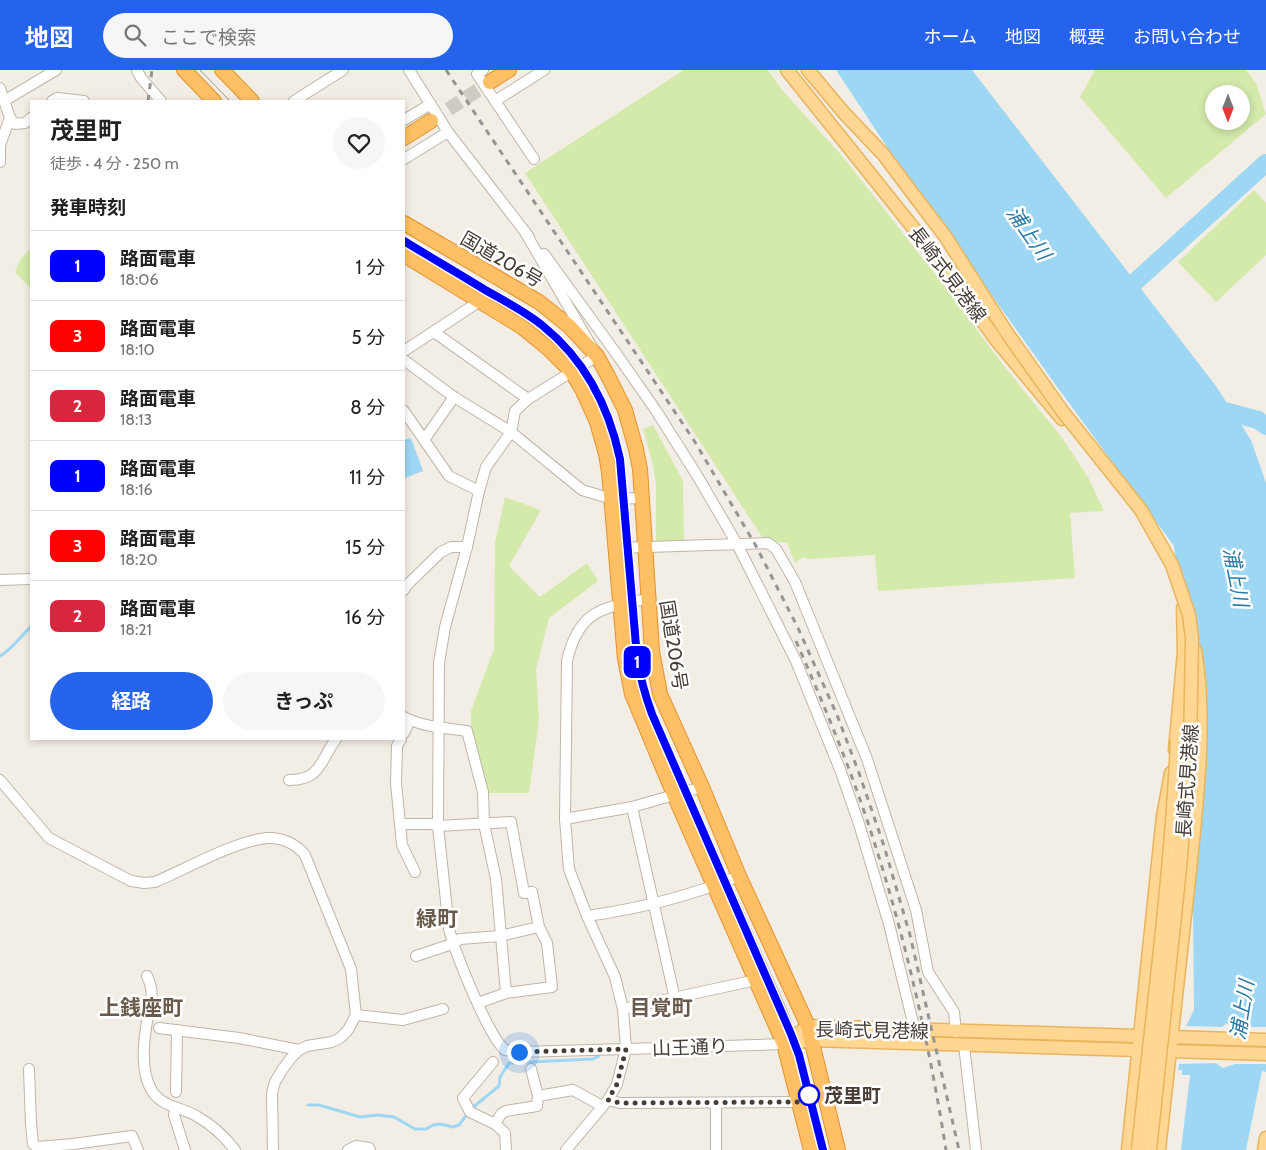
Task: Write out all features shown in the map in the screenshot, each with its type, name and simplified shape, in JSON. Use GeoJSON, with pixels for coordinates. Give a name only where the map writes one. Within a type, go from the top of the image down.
{"type":"FeatureCollection","features":[{"type":"Feature","properties":{"kind":"highway"},"geometry":{"type":"LineString","coordinates":[[184,70],[213,100]]}},
{"type":"Feature","properties":{"kind":"highway"},"geometry":{"type":"LineString","coordinates":[[222,70],[251,100]]}},
{"type":"Feature","properties":{"kind":"highway"},"geometry":{"type":"LineString","coordinates":[[486,76],[509,70]]}},
{"type":"Feature","properties":{"kind":"highway"},"geometry":{"type":"LineString","coordinates":[[405,137],[430,121]]}},
{"type":"Feature","properties":{"kind":"highway","name":"国道206号"},"geometry":{"type":"LineString","coordinates":[[405,224],[539,302],[569,326],[597,356],[624,410],[636,449],[642,498],[652,651],[660,694],[810,1033],[838,1150]]}},
{"type":"Feature","properties":{"kind":"highway"},"geometry":{"type":"LineString","coordinates":[[405,256],[522,327],[549,349],[571,371],[582,389],[597,422],[606,454],[612,499],[619,604],[625,659],[632,694],[784,1044],[811,1150]]}},
{"type":"Feature","properties":{"kind":"main road","name":"長崎式見港線"},"geometry":{"type":"LineString","coordinates":[[787,70],[931,250],[998,340],[1062,419],[1139,502],[1163,538],[1179,580],[1183,603],[1184,652],[1174,799],[1138,1150]]}},
{"type":"Feature","properties":{"kind":"main road","name":"長崎式見港線"},"geometry":{"type":"LineString","coordinates":[[808,70],[844,113],[883,154],[945,236],[1033,371],[1129,493],[1152,526],[1178,578],[1192,638],[1192,708],[1186,800],[1150,1150]]}},
{"type":"Feature","properties":{"kind":"main road"},"geometry":{"type":"LineString","coordinates":[[1159,1150],[1175,1051],[1185,915],[1195,818],[1200,730],[1199,676],[1192,638]]}},
{"type":"Feature","properties":{"kind":"main road"},"geometry":{"type":"LineString","coordinates":[[1128,1150],[1163,816],[1177,740]]}},
{"type":"Feature","properties":{"kind":"main road","name":"長崎式見港線"},"geometry":{"type":"LineString","coordinates":[[784,1044],[810,1033],[881,1028],[915,1031],[1266,1040]]}},
{"type":"Feature","properties":{"kind":"main road","name":"長崎式見港線"},"geometry":{"type":"LineString","coordinates":[[810,1033],[964,1045],[1266,1054]]}},
{"type":"Feature","properties":{"kind":"main road"},"geometry":{"type":"LineString","coordinates":[[1264,1150],[1266,1138]]}},
{"type":"Feature","properties":{"kind":"street"},"geometry":{"type":"LineString","coordinates":[[4,100],[56,70]]}},
{"type":"Feature","properties":{"kind":"street"},"geometry":{"type":"LineString","coordinates":[[137,70],[141,78],[160,100]]}},
{"type":"Feature","properties":{"kind":"street"},"geometry":{"type":"LineString","coordinates":[[296,100],[344,70]]}},
{"type":"Feature","properties":{"kind":"street"},"geometry":{"type":"LineString","coordinates":[[409,70],[448,132],[575,295],[650,402],[698,477],[737,544],[796,660],[841,772],[859,824],[889,924],[915,1031]]}},
{"type":"Feature","properties":{"kind":"street"},"geometry":{"type":"LineString","coordinates":[[495,101],[544,70]]}},
{"type":"Feature","properties":{"kind":"street"},"geometry":{"type":"LineString","coordinates":[[486,76],[477,74],[534,159]]}},
{"type":"Feature","properties":{"kind":"street"},"geometry":{"type":"LineString","coordinates":[[0,88],[10,118],[15,124],[26,123],[30,119]]}},
{"type":"Feature","properties":{"kind":"street"},"geometry":{"type":"LineString","coordinates":[[54,100],[57,98],[75,100]]}},
{"type":"Feature","properties":{"kind":"street"},"geometry":{"type":"LineString","coordinates":[[405,119],[431,104]]}},
{"type":"Feature","properties":{"kind":"street"},"geometry":{"type":"LineString","coordinates":[[0,162],[0,145],[10,118]]}},
{"type":"Feature","properties":{"kind":"street"},"geometry":{"type":"LineString","coordinates":[[405,158],[448,132]]}},
{"type":"Feature","properties":{"kind":"street"},"geometry":{"type":"LineString","coordinates":[[525,232],[597,356],[528,399],[515,411],[512,432],[486,467],[445,627],[439,663],[438,826],[448,921],[452,942],[478,1003],[496,1039],[505,1050],[519,1052],[626,1049],[623,1009],[615,977],[587,916],[569,869],[565,819],[567,661],[572,642],[582,624],[594,614],[619,604],[648,599]]}},
{"type":"Feature","properties":{"kind":"street"},"geometry":{"type":"LineString","coordinates":[[405,350],[480,301]]}},
{"type":"Feature","properties":{"kind":"street"},"geometry":{"type":"LineString","coordinates":[[434,332],[528,399]]}},
{"type":"Feature","properties":{"kind":"street"},"geometry":{"type":"LineString","coordinates":[[405,361],[454,396],[512,432],[582,490],[612,499],[642,498]]}},
{"type":"Feature","properties":{"kind":"street"},"geometry":{"type":"LineString","coordinates":[[424,440],[454,396]]}},
{"type":"Feature","properties":{"kind":"street"},"geometry":{"type":"LineString","coordinates":[[405,412],[449,476],[479,491]]}},
{"type":"Feature","properties":{"kind":"street"},"geometry":{"type":"LineString","coordinates":[[616,548],[768,543],[776,549],[795,582],[867,759],[916,910],[928,972],[954,1012],[956,1032]]}},
{"type":"Feature","properties":{"kind":"street"},"geometry":{"type":"LineString","coordinates":[[405,588],[441,552],[451,547],[467,547]]}},
{"type":"Feature","properties":{"kind":"street"},"geometry":{"type":"LineString","coordinates":[[0,580],[30,579]]}},
{"type":"Feature","properties":{"kind":"street"},"geometry":{"type":"LineString","coordinates":[[407,719],[438,727],[467,731],[482,792],[484,824],[496,879],[506,993]]}},
{"type":"Feature","properties":{"kind":"street"},"geometry":{"type":"LineString","coordinates":[[289,780],[305,779],[313,775],[335,740]]}},
{"type":"Feature","properties":{"kind":"street"},"geometry":{"type":"LineString","coordinates":[[400,740],[397,746],[396,772],[402,845],[414,872]]}},
{"type":"Feature","properties":{"kind":"street"},"geometry":{"type":"LineString","coordinates":[[0,780],[49,838],[131,881],[155,882],[236,846],[261,839],[277,839],[294,845],[305,855],[327,912],[347,955],[351,968],[356,1015],[353,1023],[340,1038],[332,1042],[307,1046],[299,1050],[282,1070],[275,1082],[272,1093],[273,1150]]}},
{"type":"Feature","properties":{"kind":"street"},"geometry":{"type":"LineString","coordinates":[[565,819],[632,807],[702,787]]}},
{"type":"Feature","properties":{"kind":"street"},"geometry":{"type":"LineString","coordinates":[[632,807],[675,999]]}},
{"type":"Feature","properties":{"kind":"street"},"geometry":{"type":"LineString","coordinates":[[400,824],[438,826],[479,822],[484,824],[511,822],[524,893],[532,892],[539,927],[547,943],[552,987],[506,993],[478,1003]]}},
{"type":"Feature","properties":{"kind":"street"},"geometry":{"type":"LineString","coordinates":[[587,916],[653,903],[714,886],[739,876]]}},
{"type":"Feature","properties":{"kind":"street"},"geometry":{"type":"LineString","coordinates":[[416,956],[460,939],[500,936],[539,927]]}},
{"type":"Feature","properties":{"kind":"street"},"geometry":{"type":"LineString","coordinates":[[147,976],[153,994],[146,1027],[144,1067],[152,1092],[163,1103],[196,1116],[214,1128],[234,1150]]}},
{"type":"Feature","properties":{"kind":"street"},"geometry":{"type":"LineString","coordinates":[[623,1009],[756,980]]}},
{"type":"Feature","properties":{"kind":"street"},"geometry":{"type":"LineString","coordinates":[[356,1015],[402,1020],[443,1009]]}},
{"type":"Feature","properties":{"kind":"street"},"geometry":{"type":"LineString","coordinates":[[159,1028],[239,1038],[299,1050]]}},
{"type":"Feature","properties":{"kind":"street"},"geometry":{"type":"LineString","coordinates":[[176,1092],[177,1030]]}},
{"type":"Feature","properties":{"kind":"street","name":"山王通り"},"geometry":{"type":"LineString","coordinates":[[567,1150],[605,1103],[617,1084],[626,1049],[784,1044]]}},
{"type":"Feature","properties":{"kind":"street"},"geometry":{"type":"LineString","coordinates":[[964,1045],[976,1150]]}},
{"type":"Feature","properties":{"kind":"street"},"geometry":{"type":"LineString","coordinates":[[493,1062],[462,1098],[470,1112],[495,1124],[505,1133],[506,1150]]}},
{"type":"Feature","properties":{"kind":"street"},"geometry":{"type":"LineString","coordinates":[[29,1068],[31,1124],[34,1144],[37,1147],[74,1147],[132,1136],[138,1150]]}},
{"type":"Feature","properties":{"kind":"street"},"geometry":{"type":"LineString","coordinates":[[495,1124],[501,1114],[506,1111],[537,1106],[538,1096],[531,1069]]}},
{"type":"Feature","properties":{"kind":"street"},"geometry":{"type":"LineString","coordinates":[[538,1096],[573,1090],[605,1103],[798,1102]]}},
{"type":"Feature","properties":{"kind":"street"},"geometry":{"type":"LineString","coordinates":[[716,1103],[716,1150]]}},
{"type":"Feature","properties":{"kind":"street"},"geometry":{"type":"LineString","coordinates":[[175,1108],[174,1115],[185,1150]]}},
{"type":"Feature","properties":{"kind":"street"},"geometry":{"type":"LineString","coordinates":[[348,1150],[356,1146],[369,1148],[370,1150]]}},
{"type":"Feature","properties":{"kind":"green space"},"geometry":{"type":"Polygon","coordinates":[[[684,70],[768,70],[783,91],[843,157],[939,279],[1004,366],[1063,439],[1089,479],[1104,511],[1070,513],[1075,578],[878,591],[875,555],[809,559],[803,557],[795,563],[787,543],[764,540],[525,173],[684,70]]]}},
{"type":"Feature","properties":{"kind":"green space"},"geometry":{"type":"Polygon","coordinates":[[[1095,70],[1246,70],[1256,83],[1266,114],[1250,127],[1250,85],[1205,85],[1205,130],[1247,130],[1166,198],[1080,97],[1095,70]]]}},
{"type":"Feature","properties":{"kind":"green space"},"geometry":{"type":"Polygon","coordinates":[[[1254,190],[1266,203],[1266,255],[1216,302],[1178,262],[1254,190]]]}},
{"type":"Feature","properties":{"kind":"green space"},"geometry":{"type":"Polygon","coordinates":[[[30,249],[30,288],[15,272],[20,260],[30,249]]]}},
{"type":"Feature","properties":{"kind":"green space"},"geometry":{"type":"Polygon","coordinates":[[[653,425],[683,481],[684,541],[656,541],[656,484],[643,429],[653,425]]]}},
{"type":"Feature","properties":{"kind":"green space"},"geometry":{"type":"Polygon","coordinates":[[[505,497],[541,510],[509,566],[540,597],[587,563],[598,581],[549,618],[536,669],[539,720],[529,793],[487,793],[471,726],[471,711],[494,649],[495,543],[505,497]]]}},
{"type":"Feature","properties":{"kind":"water","name":"浦上川"},"geometry":{"type":"Polygon","coordinates":[[[836,70],[972,70],[1216,386],[1251,440],[1266,483],[1266,1072],[1262,1071],[1246,1150],[1181,1150],[1190,1075],[1182,1075],[1182,1070],[1178,1070],[1186,1026],[1194,1010],[1195,704],[1174,546],[1055,384],[901,168],[836,70]]]}},
{"type":"Feature","properties":{"kind":"water"},"geometry":{"type":"Polygon","coordinates":[[[411,438],[423,471],[405,478],[405,440],[411,438]]]}},
{"type":"Feature","properties":{"kind":"pier"},"geometry":{"type":"Polygon","coordinates":[[[1231,1023],[1236,1024],[1238,1027],[1266,1027],[1266,1064],[1235,1064],[1223,1068],[1216,1063],[1179,1064],[1186,1026],[1222,1027],[1231,1023]]]}},
{"type":"Feature","properties":{"kind":"waterway"},"geometry":{"type":"LineString","coordinates":[[1135,282],[1266,163]]}},
{"type":"Feature","properties":{"kind":"waterway"},"geometry":{"type":"LineString","coordinates":[[1210,407],[1258,420],[1266,426]]}},
{"type":"Feature","properties":{"kind":"waterway"},"geometry":{"type":"LineString","coordinates":[[0,656],[9,650],[30,628]]}},
{"type":"Feature","properties":{"kind":"waterway"},"geometry":{"type":"LineString","coordinates":[[471,1109],[499,1086],[500,1077],[509,1063],[593,1059],[599,1056]]}},
{"type":"Feature","properties":{"kind":"waterway"},"geometry":{"type":"LineString","coordinates":[[308,1105],[319,1105],[360,1117],[378,1115],[394,1117],[415,1129],[426,1129],[440,1124],[453,1127],[459,1125],[468,1113]]}},
{"type":"Feature","properties":{"kind":"tunnel"},"geometry":{"type":"LineString","coordinates":[[431,121],[490,82]]}},
{"type":"Feature","properties":{"kind":"tram line"},"geometry":{"type":"LineString","coordinates":[[200,70],[229,100]]}},
{"type":"Feature","properties":{"kind":"tram line"},"geometry":{"type":"LineString","coordinates":[[405,237],[540,318],[574,351],[597,384],[606,401],[614,419],[624,458],[644,674],[656,713],[788,1013],[803,1054],[828,1150]]}},
{"type":"Feature","properties":{"kind":"tram line","name":"1"},"geometry":{"type":"LineString","coordinates":[[405,242],[535,320],[578,362],[586,372],[604,406],[613,430],[620,459],[639,675],[652,714],[791,1034],[799,1055],[823,1150]]}},
{"type":"Feature","properties":{"kind":"railway"},"geometry":{"type":"LineString","coordinates":[[148,100],[152,70]]}},
{"type":"Feature","properties":{"kind":"railway"},"geometry":{"type":"LineString","coordinates":[[446,70],[695,442],[756,546],[798,628],[837,715],[884,846],[910,935],[959,1150]]}},
{"type":"Feature","properties":{"kind":"railway"},"geometry":{"type":"LineString","coordinates":[[796,641],[824,705],[849,770],[891,896],[913,980],[946,1150]]}},
{"type":"Feature","properties":{"kind":"place","name":"茂里町"},"geometry":{"type":"Point","coordinates":[809,1095]}},
{"type":"Feature","properties":{"kind":"district","name":"緑町"},"geometry":{"type":"Point","coordinates":[437,919]}},
{"type":"Feature","properties":{"kind":"district","name":"上銭座町"},"geometry":{"type":"Point","coordinates":[141,1008]}},
{"type":"Feature","properties":{"kind":"district","name":"目覚町"},"geometry":{"type":"Point","coordinates":[661,1008]}},
{"type":"Feature","properties":{"kind":"route"},"geometry":{"type":"LineString","coordinates":[[519,1052],[626,1049],[617,1084],[608,1100],[620,1103],[798,1102],[809,1095]]}}]}
